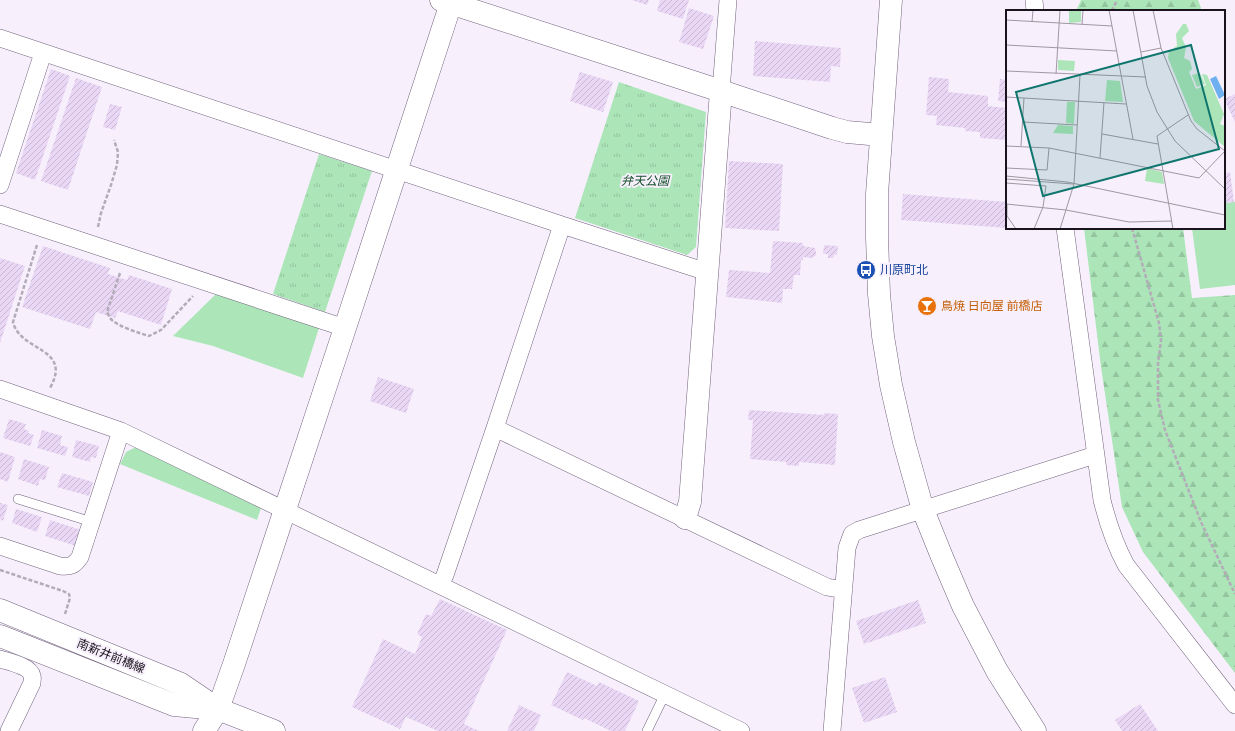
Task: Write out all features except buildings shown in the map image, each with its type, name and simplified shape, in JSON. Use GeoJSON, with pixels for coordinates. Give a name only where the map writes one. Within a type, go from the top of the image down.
{"type":"FeatureCollection","features":[{"type":"Feature","properties":{"kind":"street"},"geometry":{"type":"LineString","coordinates":[[685,518],[690,502],[728,0]]}},
{"type":"Feature","properties":{"kind":"street"},"geometry":{"type":"LineString","coordinates":[[891,0],[880,135],[877,194],[879,294],[883,336],[891,384],[904,442],[923,510],[942,557],[963,606],[997,671],[1035,731]]}},
{"type":"Feature","properties":{"kind":"street"},"geometry":{"type":"LineString","coordinates":[[1034,0],[1036,10]]}},
{"type":"Feature","properties":{"kind":"street"},"geometry":{"type":"LineString","coordinates":[[204,731],[218,709],[285,509],[396,169],[446,2],[832,128],[847,132],[880,135]]}},
{"type":"Feature","properties":{"kind":"street"},"geometry":{"type":"LineString","coordinates":[[0,38],[707,272]]}},
{"type":"Feature","properties":{"kind":"street"},"geometry":{"type":"LineString","coordinates":[[0,185],[44,52]]}},
{"type":"Feature","properties":{"kind":"street"},"geometry":{"type":"LineString","coordinates":[[0,214],[345,328]]}},
{"type":"Feature","properties":{"kind":"street"},"geometry":{"type":"LineString","coordinates":[[440,585],[445,575],[495,428],[562,225]]}},
{"type":"Feature","properties":{"kind":"street"},"geometry":{"type":"LineString","coordinates":[[1065,229],[1095,455],[1107,523],[1116,547],[1126,565],[1235,705]]}},
{"type":"Feature","properties":{"kind":"street"},"geometry":{"type":"LineString","coordinates":[[0,389],[121,431],[285,509],[741,731]]}},
{"type":"Feature","properties":{"kind":"street"},"geometry":{"type":"LineString","coordinates":[[495,428],[827,587],[844,590]]}},
{"type":"Feature","properties":{"kind":"street"},"geometry":{"type":"LineString","coordinates":[[0,546],[60,566],[68,567],[76,563],[80,557],[92,522],[121,431]]}},
{"type":"Feature","properties":{"kind":"street"},"geometry":{"type":"LineString","coordinates":[[832,731],[847,548],[852,534],[859,530],[944,502],[1095,455]]}},
{"type":"Feature","properties":{"kind":"street","name":"南新井前橋線"},"geometry":{"type":"LineString","coordinates":[[0,610],[182,684],[218,709],[274,731]]}},
{"type":"Feature","properties":{"kind":"street","name":"南新井前橋線"},"geometry":{"type":"LineString","coordinates":[[0,636],[174,705],[218,709]]}},
{"type":"Feature","properties":{"kind":"street"},"geometry":{"type":"LineString","coordinates":[[0,659],[23,667],[29,671],[32,676],[32,683],[9,731]]}},
{"type":"Feature","properties":{"kind":"lane"},"geometry":{"type":"LineString","coordinates":[[18,499],[92,522]]}},
{"type":"Feature","properties":{"kind":"lane"},"geometry":{"type":"LineString","coordinates":[[647,731],[665,694]]}},
{"type":"Feature","properties":{"kind":"path"},"geometry":{"type":"LineString","coordinates":[[1112,10],[1117,0]]}},
{"type":"Feature","properties":{"kind":"path"},"geometry":{"type":"LineString","coordinates":[[95,245],[101,214],[117,165],[118,152],[114,140]]}},
{"type":"Feature","properties":{"kind":"path"},"geometry":{"type":"LineString","coordinates":[[40,403],[51,386],[56,374],[56,368],[49,355],[22,338],[14,328],[13,322],[42,228]]}},
{"type":"Feature","properties":{"kind":"path"},"geometry":{"type":"LineString","coordinates":[[1132,229],[1159,322],[1161,340],[1158,364],[1158,400],[1165,430],[1201,522],[1235,594]]}},
{"type":"Feature","properties":{"kind":"path"},"geometry":{"type":"LineString","coordinates":[[125,255],[107,312],[110,319],[120,325],[149,336],[161,330],[191,299],[203,281]]}},
{"type":"Feature","properties":{"kind":"path"},"geometry":{"type":"LineString","coordinates":[[0,570],[68,594],[70,598],[64,617]]}},
{"type":"Feature","properties":{"kind":"green space"},"geometry":{"type":"Polygon","coordinates":[[[1081,0],[1198,0],[1201,8],[1200,10],[1076,10],[1081,0]]]}},
{"type":"Feature","properties":{"kind":"green space","name":"弁天公園"},"geometry":{"type":"Polygon","coordinates":[[[619,82],[706,112],[696,247],[687,255],[575,218],[619,82]]]}},
{"type":"Feature","properties":{"kind":"green space"},"geometry":{"type":"Polygon","coordinates":[[[319,154],[372,171],[325,312],[273,294],[319,154]]]}},
{"type":"Feature","properties":{"kind":"green space"},"geometry":{"type":"Polygon","coordinates":[[[1235,202],[1235,285],[1200,289],[1192,229],[1225,229],[1225,203],[1235,202]]]}},
{"type":"Feature","properties":{"kind":"green space"},"geometry":{"type":"Polygon","coordinates":[[[1084,229],[1183,229],[1192,298],[1235,295],[1235,673],[1143,552],[1122,507],[1101,367],[1084,229]]]}},
{"type":"Feature","properties":{"kind":"green space"},"geometry":{"type":"Polygon","coordinates":[[[217,293],[319,328],[303,378],[213,346],[173,336],[217,293]]]}},
{"type":"Feature","properties":{"kind":"green space"},"geometry":{"type":"Polygon","coordinates":[[[136,447],[261,508],[257,520],[120,464],[126,452],[136,447]]]}},
{"type":"Feature","properties":{"kind":"place","name":"川原町北"},"geometry":{"type":"Point","coordinates":[866,270]}},
{"type":"Feature","properties":{"kind":"place","name":"鳥焼 日向屋 前橋店"},"geometry":{"type":"Point","coordinates":[927,306]}}]}
